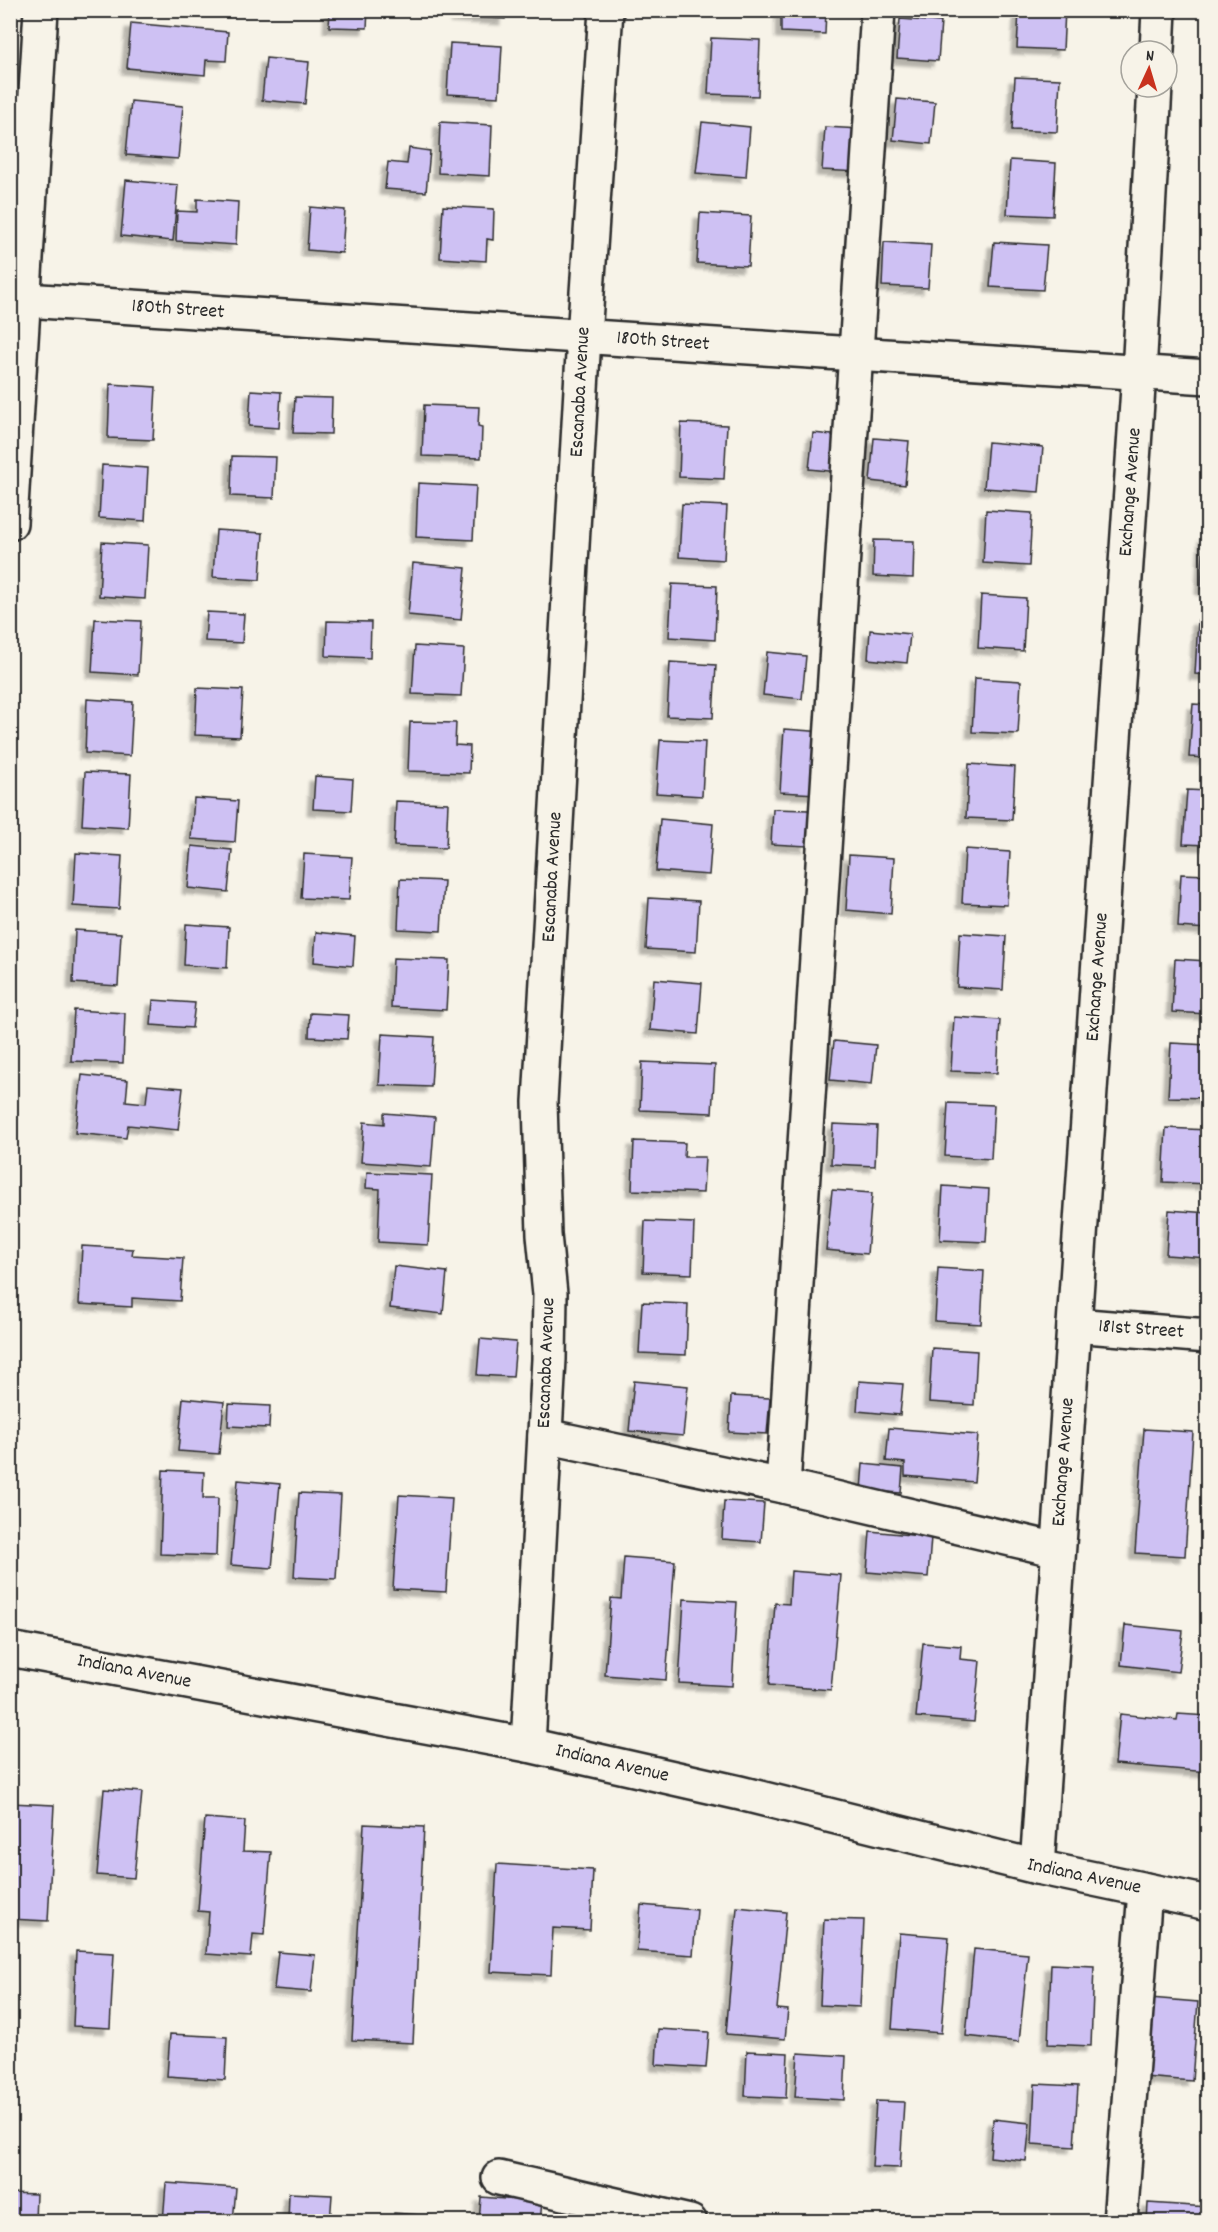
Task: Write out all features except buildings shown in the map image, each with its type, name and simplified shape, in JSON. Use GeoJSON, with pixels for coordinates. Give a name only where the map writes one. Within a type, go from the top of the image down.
{"type":"FeatureCollection","features":[{"type":"Feature","properties":{"kind":"street"},"geometry":{"type":"LineString","coordinates":[[10,523],[17,300],[41,10]]}},
{"type":"Feature","properties":{"kind":"street","name":"Escanaba Avenue"},"geometry":{"type":"LineString","coordinates":[[528,1745],[545,1436],[550,1294],[544,1235],[540,1102],[584,337],[606,10]]}},
{"type":"Feature","properties":{"kind":"street"},"geometry":{"type":"LineString","coordinates":[[783,1486],[878,10]]}},
{"type":"Feature","properties":{"kind":"street"},"geometry":{"type":"LineString","coordinates":[[1158,39],[1159,10]]}},
{"type":"Feature","properties":{"kind":"street","name":"Exchange Avenue"},"geometry":{"type":"LineString","coordinates":[[1037,1867],[1139,373],[1154,99]]}},
{"type":"Feature","properties":{"kind":"street","name":"180th Street"},"geometry":{"type":"LineString","coordinates":[[17,300],[1208,377]]}},
{"type":"Feature","properties":{"kind":"street","name":"181st Street"},"geometry":{"type":"LineString","coordinates":[[1074,1325],[1208,1336]]}},
{"type":"Feature","properties":{"kind":"street"},"geometry":{"type":"LineString","coordinates":[[545,1436],[783,1486],[1058,1550]]}},
{"type":"Feature","properties":{"kind":"street","name":"Indiana Avenue"},"geometry":{"type":"LineString","coordinates":[[10,1649],[528,1745],[740,1793],[1037,1867],[1208,1903]]}},
{"type":"Feature","properties":{"kind":"street"},"geometry":{"type":"LineString","coordinates":[[1120,2222],[1145,1890]]}},
{"type":"Feature","properties":{"kind":"street"},"geometry":{"type":"LineString","coordinates":[[500,2178],[690,2222]]}}]}
